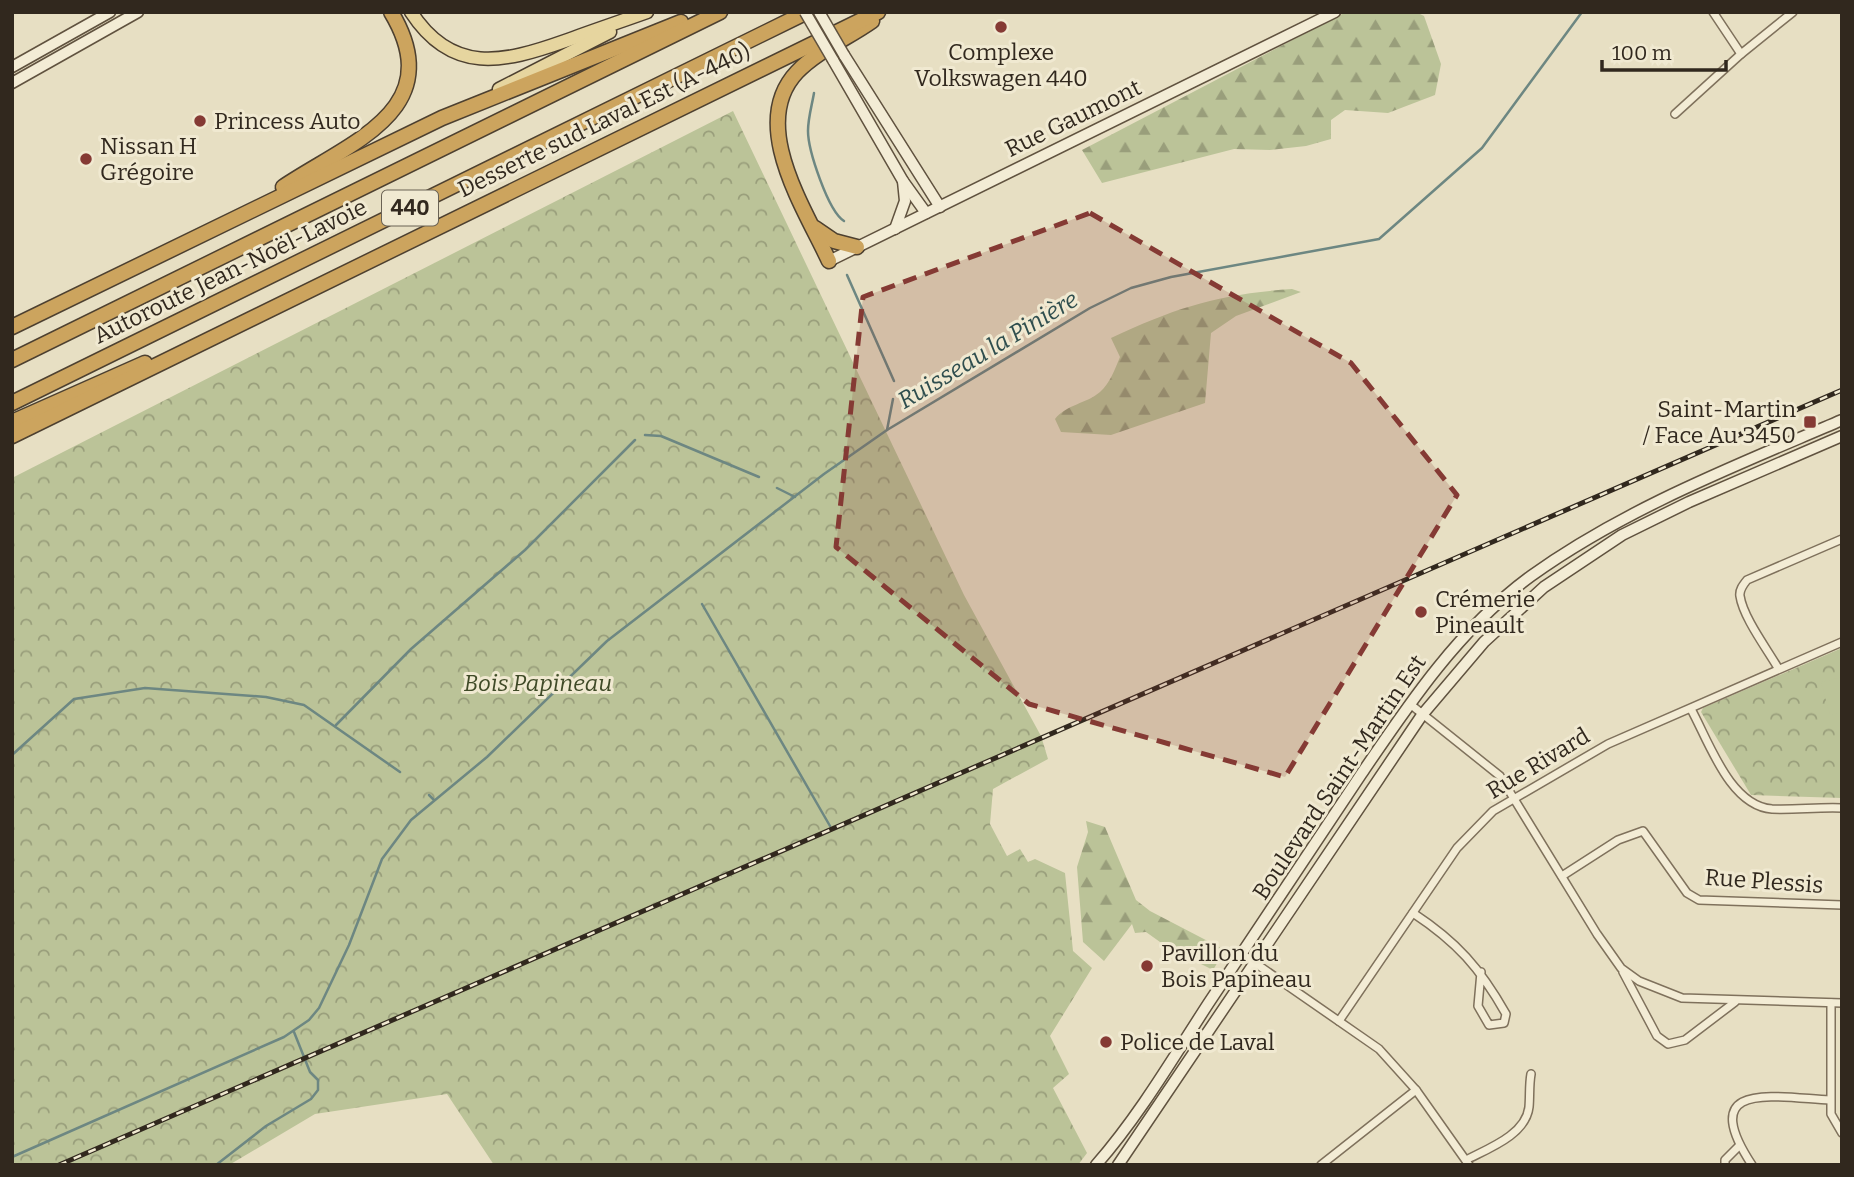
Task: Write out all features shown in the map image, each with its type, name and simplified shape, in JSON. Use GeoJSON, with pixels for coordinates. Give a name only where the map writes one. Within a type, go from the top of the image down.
{"type":"FeatureCollection","features":[{"type":"Feature","properties":{"kind":"highway"},"geometry":{"type":"LineString","coordinates":[[244,213],[365,135],[398,105],[409,83],[411,63],[404,37],[391,12]]}},
{"type":"Feature","properties":{"kind":"highway"},"geometry":{"type":"LineString","coordinates":[[12,327],[442,118],[705,12]]}},
{"type":"Feature","properties":{"kind":"highway","name":"Autoroute Jean-Noël-Lavoie"},"geometry":{"type":"LineString","coordinates":[[12,360],[720,12]]}},
{"type":"Feature","properties":{"kind":"highway","name":"Autoroute Jean-Noël-Lavoie"},"geometry":{"type":"LineString","coordinates":[[12,403],[806,12]]}},
{"type":"Feature","properties":{"kind":"highway","name":"Desserte sud Laval Est (A-440)"},"geometry":{"type":"LineString","coordinates":[[12,436],[878,12]]}},
{"type":"Feature","properties":{"kind":"highway"},"geometry":{"type":"LineString","coordinates":[[829,261],[780,149],[776,125],[779,103],[799,70],[885,12]]}},
{"type":"Feature","properties":{"kind":"highway"},"geometry":{"type":"LineString","coordinates":[[814,227],[834,242],[857,247]]}},
{"type":"Feature","properties":{"kind":"highway"},"geometry":{"type":"LineString","coordinates":[[12,422],[127,369],[187,350]]}},
{"type":"Feature","properties":{"kind":"main road"},"geometry":{"type":"LineString","coordinates":[[12,67],[110,12]]}},
{"type":"Feature","properties":{"kind":"main road"},"geometry":{"type":"LineString","coordinates":[[12,83],[138,12]]}},
{"type":"Feature","properties":{"kind":"main road"},"geometry":{"type":"LineString","coordinates":[[411,12],[428,34],[443,47],[468,57],[489,60],[531,52],[647,12]]}},
{"type":"Feature","properties":{"kind":"main road"},"geometry":{"type":"LineString","coordinates":[[442,118],[647,12]]}},
{"type":"Feature","properties":{"kind":"main road"},"geometry":{"type":"LineString","coordinates":[[806,12],[903,181],[926,213]]}},
{"type":"Feature","properties":{"kind":"main road"},"geometry":{"type":"LineString","coordinates":[[819,12],[940,207]]}},
{"type":"Feature","properties":{"kind":"main road","name":"Rue Gaumont"},"geometry":{"type":"LineString","coordinates":[[829,261],[1335,12]]}},
{"type":"Feature","properties":{"kind":"main road"},"geometry":{"type":"LineString","coordinates":[[895,229],[905,201],[903,181]]}},
{"type":"Feature","properties":{"kind":"main road","name":"Boulevard Saint-Martin Est"},"geometry":{"type":"LineString","coordinates":[[1096,1165],[1153,1087],[1410,704],[1451,653],[1500,603],[1533,575],[1579,545],[1655,502],[1842,420]]}},
{"type":"Feature","properties":{"kind":"main road","name":"Boulevard Saint-Martin Est"},"geometry":{"type":"LineString","coordinates":[[1118,1165],[1422,715],[1493,632],[1544,587],[1578,563],[1658,517],[1842,436]]}},
{"type":"Feature","properties":{"kind":"main road"},"geometry":{"type":"LineString","coordinates":[[1194,1026],[1211,1030]]}},
{"type":"Feature","properties":{"kind":"main road"},"geometry":{"type":"LineString","coordinates":[[1153,1087],[1165,1095]]}},
{"type":"Feature","properties":{"kind":"street"},"geometry":{"type":"LineString","coordinates":[[1713,12],[1741,54]]}},
{"type":"Feature","properties":{"kind":"street"},"geometry":{"type":"LineString","coordinates":[[1675,114],[1741,54],[1793,12]]}},
{"type":"Feature","properties":{"kind":"street"},"geometry":{"type":"LineString","coordinates":[[1778,668],[1740,596],[1741,588],[1747,580],[1842,539]]}},
{"type":"Feature","properties":{"kind":"street","name":"Rue Rivard"},"geometry":{"type":"LineString","coordinates":[[1339,1021],[1465,838],[1493,811],[1608,744],[1842,642]]}},
{"type":"Feature","properties":{"kind":"street"},"geometry":{"type":"LineString","coordinates":[[1410,704],[1494,771],[1621,968],[1657,1036],[1668,1044],[1685,1040],[1735,1002]]}},
{"type":"Feature","properties":{"kind":"street"},"geometry":{"type":"LineString","coordinates":[[1691,709],[1737,793],[1750,804],[1769,809],[1842,808]]}},
{"type":"Feature","properties":{"kind":"street","name":"Rue Plessis"},"geometry":{"type":"LineString","coordinates":[[1562,876],[1618,840],[1643,831],[1687,893],[1699,900],[1842,905]]}},
{"type":"Feature","properties":{"kind":"street"},"geometry":{"type":"LineString","coordinates":[[1413,913],[1446,935],[1481,972],[1506,1014],[1504,1023],[1496,1026],[1489,1025],[1478,1006],[1481,972]]}},
{"type":"Feature","properties":{"kind":"street"},"geometry":{"type":"LineString","coordinates":[[1242,954],[1379,1049],[1416,1090],[1467,1162],[1508,1137],[1522,1124],[1529,1110],[1531,1074]]}},
{"type":"Feature","properties":{"kind":"street"},"geometry":{"type":"LineString","coordinates":[[1621,968],[1639,981],[1682,998],[1735,1002],[1842,1003]]}},
{"type":"Feature","properties":{"kind":"street"},"geometry":{"type":"LineString","coordinates":[[1831,1003],[1831,1114],[1842,1133]]}},
{"type":"Feature","properties":{"kind":"street"},"geometry":{"type":"LineString","coordinates":[[1326,1163],[1416,1090]]}},
{"type":"Feature","properties":{"kind":"street"},"geometry":{"type":"LineString","coordinates":[[1752,1165],[1730,1126],[1730,1116],[1738,1104],[1749,1099],[1768,1097],[1830,1100]]}},
{"type":"Feature","properties":{"kind":"street"},"geometry":{"type":"LineString","coordinates":[[1725,1165],[1725,1160],[1739,1146]]}},
{"type":"Feature","properties":{"kind":"highlighted area"},"geometry":{"type":"Polygon","coordinates":[[[1090,213],[1351,363],[1457,495],[1285,777],[1029,704],[836,547],[863,297],[1090,213]]]}},
{"type":"Feature","properties":{"kind":"green space"},"geometry":{"type":"Polygon","coordinates":[[[1346,12],[1416,12],[1424,16],[1441,64],[1435,95],[1388,113],[1345,110],[1331,120],[1331,139],[1306,146],[1270,150],[1234,149],[1102,183],[1082,150],[1346,12]]]}},
{"type":"Feature","properties":{"kind":"green space","name":"Bois Papineau"},"geometry":{"type":"Polygon","coordinates":[[[733,111],[964,595],[1041,736],[1048,759],[993,789],[990,824],[1007,856],[1020,849],[1028,862],[1035,859],[1065,873],[1073,951],[1092,968],[1050,1036],[1069,1074],[1053,1088],[1087,1153],[1078,1165],[494,1165],[447,1094],[315,1114],[229,1165],[12,1165],[12,478],[733,111]]]}},
{"type":"Feature","properties":{"kind":"green space"},"geometry":{"type":"Polygon","coordinates":[[[1292,289],[1301,292],[1236,316],[1211,333],[1205,403],[1111,435],[1061,432],[1055,419],[1065,410],[1100,392],[1112,376],[1120,357],[1111,338],[1199,304],[1242,294],[1292,289]]]}},
{"type":"Feature","properties":{"kind":"green space"},"geometry":{"type":"Polygon","coordinates":[[[1842,648],[1842,798],[1751,795],[1701,712],[1703,708],[1842,648]]]}},
{"type":"Feature","properties":{"kind":"green space"},"geometry":{"type":"Polygon","coordinates":[[[1842,677],[1842,712],[1830,715],[1821,682],[1842,677]]]}},
{"type":"Feature","properties":{"kind":"green space"},"geometry":{"type":"Polygon","coordinates":[[[1086,821],[1105,827],[1136,900],[1150,911],[1225,950],[1213,970],[1167,947],[1146,932],[1135,933],[1132,924],[1104,961],[1083,942],[1077,867],[1088,832],[1086,821]]]}},
{"type":"Feature","properties":{"kind":"waterway","name":"Ruisseau la Pinière"},"geometry":{"type":"LineString","coordinates":[[12,1157],[284,1037],[309,1020],[319,1008],[349,945],[382,859],[411,820],[487,757],[607,641],[824,474],[887,430],[1090,308],[1131,288],[1171,277],[1379,239],[1482,148],[1582,12]]}},
{"type":"Feature","properties":{"kind":"waterway"},"geometry":{"type":"LineString","coordinates":[[814,93],[808,126],[811,152],[826,193],[844,221]]}},
{"type":"Feature","properties":{"kind":"waterway"},"geometry":{"type":"LineString","coordinates":[[847,275],[894,381]]}},
{"type":"Feature","properties":{"kind":"waterway"},"geometry":{"type":"LineString","coordinates":[[887,430],[893,399]]}},
{"type":"Feature","properties":{"kind":"waterway"},"geometry":{"type":"LineString","coordinates":[[645,435],[661,436],[759,477]]}},
{"type":"Feature","properties":{"kind":"waterway"},"geometry":{"type":"LineString","coordinates":[[336,725],[411,649],[525,550],[635,440]]}},
{"type":"Feature","properties":{"kind":"waterway"},"geometry":{"type":"LineString","coordinates":[[777,488],[795,497]]}},
{"type":"Feature","properties":{"kind":"waterway"},"geometry":{"type":"LineString","coordinates":[[702,604],[830,826]]}},
{"type":"Feature","properties":{"kind":"waterway"},"geometry":{"type":"LineString","coordinates":[[12,755],[74,699],[145,688],[266,697],[304,705],[400,772]]}},
{"type":"Feature","properties":{"kind":"waterway","name":"Ruisseau la Pinière"},"geometry":{"type":"LineString","coordinates":[[429,795],[434,800]]}},
{"type":"Feature","properties":{"kind":"waterway"},"geometry":{"type":"LineString","coordinates":[[216,1165],[266,1126],[311,1099],[318,1090],[318,1080],[310,1072],[294,1032]]}},
{"type":"Feature","properties":{"kind":"railway"},"geometry":{"type":"LineString","coordinates":[[59,1165],[1842,390]]}},
{"type":"Feature","properties":{"kind":"place","name":"Complexe Volkswagen 440"},"geometry":{"type":"Point","coordinates":[1001,27]}},
{"type":"Feature","properties":{"kind":"place","name":"Princess Auto"},"geometry":{"type":"Point","coordinates":[200,121]}},
{"type":"Feature","properties":{"kind":"place","name":"Nissan H Grégoire"},"geometry":{"type":"Point","coordinates":[86,159]}},
{"type":"Feature","properties":{"kind":"place","name":"Saint-Martin / Face Au 3450"},"geometry":{"type":"Point","coordinates":[1810,422]}},
{"type":"Feature","properties":{"kind":"place","name":"Crémerie Pineault"},"geometry":{"type":"Point","coordinates":[1421,612]}},
{"type":"Feature","properties":{"kind":"place","name":"Pavillon du Bois Papineau"},"geometry":{"type":"Point","coordinates":[1147,966]}},
{"type":"Feature","properties":{"kind":"place","name":"Police de Laval"},"geometry":{"type":"Point","coordinates":[1106,1042]}}]}
